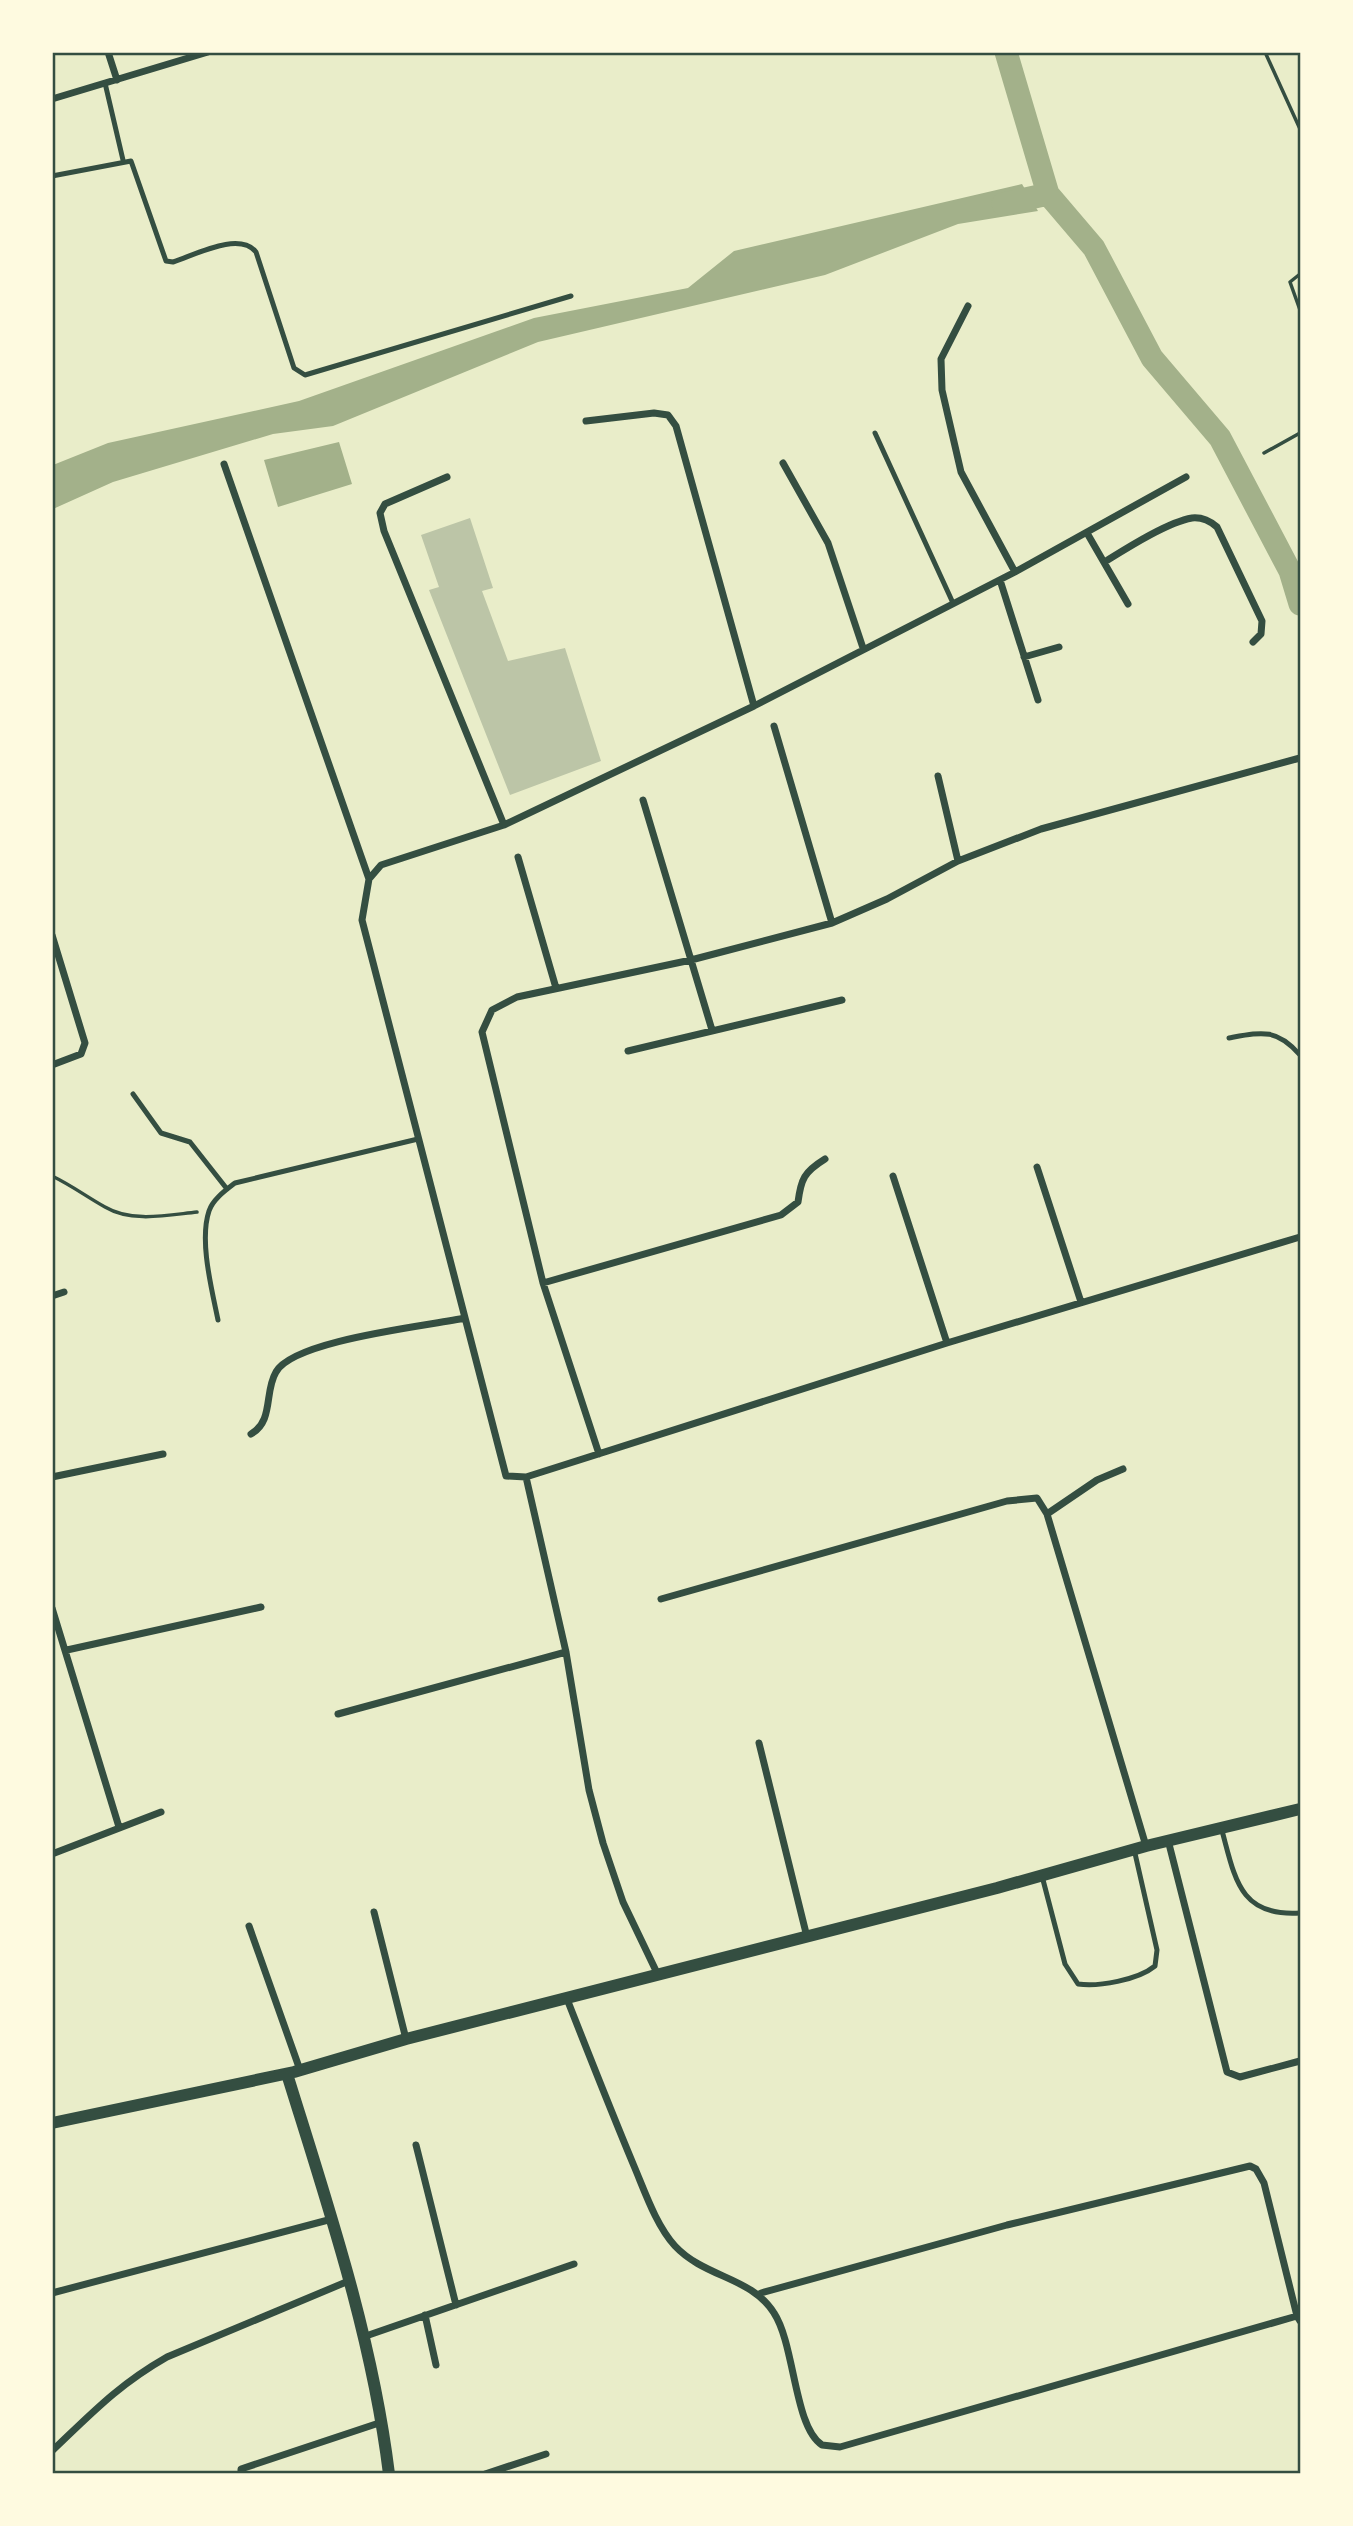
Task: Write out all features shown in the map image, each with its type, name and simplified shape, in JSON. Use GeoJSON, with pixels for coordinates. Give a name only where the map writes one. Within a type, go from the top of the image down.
{"type":"FeatureCollection","features":[{"type":"Feature","properties":{"kind":"street"},"geometry":{"type":"LineString","coordinates":[[108,52],[117,80]]}},
{"type":"Feature","properties":{"kind":"street"},"geometry":{"type":"LineString","coordinates":[[52,99],[208,52]]}},
{"type":"Feature","properties":{"kind":"street"},"geometry":{"type":"LineString","coordinates":[[968,306],[941,359],[942,390],[961,472],[1015,572]]}},
{"type":"Feature","properties":{"kind":"street"},"geometry":{"type":"LineString","coordinates":[[586,421],[654,413],[668,415],[676,426],[754,706]]}},
{"type":"Feature","properties":{"kind":"street"},"geometry":{"type":"LineString","coordinates":[[783,463],[828,543],[863,648]]}},
{"type":"Feature","properties":{"kind":"street"},"geometry":{"type":"LineString","coordinates":[[224,464],[369,879],[362,920],[506,1476],[526,1477],[947,1343],[1300,1237]]}},
{"type":"Feature","properties":{"kind":"street"},"geometry":{"type":"LineString","coordinates":[[447,477],[385,504],[380,513],[384,531],[504,825]]}},
{"type":"Feature","properties":{"kind":"street"},"geometry":{"type":"LineString","coordinates":[[369,879],[381,864],[504,825],[754,706],[1000,580],[1186,477]]}},
{"type":"Feature","properties":{"kind":"street"},"geometry":{"type":"LineString","coordinates":[[1106,561],[1139,541],[1192,518],[1208,520],[1217,527],[1262,621],[1261,634],[1253,642]]}},
{"type":"Feature","properties":{"kind":"street"},"geometry":{"type":"LineString","coordinates":[[1087,533],[1106,561],[1128,604]]}},
{"type":"Feature","properties":{"kind":"street"},"geometry":{"type":"LineString","coordinates":[[1000,580],[1038,700]]}},
{"type":"Feature","properties":{"kind":"street"},"geometry":{"type":"LineString","coordinates":[[1024,657],[1059,647]]}},
{"type":"Feature","properties":{"kind":"street"},"geometry":{"type":"LineString","coordinates":[[774,726],[832,923]]}},
{"type":"Feature","properties":{"kind":"street"},"geometry":{"type":"LineString","coordinates":[[599,1454],[543,1283],[482,1032],[492,1010],[517,997],[691,960],[832,923],[887,899],[958,861],[1041,829],[1300,758]]}},
{"type":"Feature","properties":{"kind":"street"},"geometry":{"type":"LineString","coordinates":[[938,776],[958,861]]}},
{"type":"Feature","properties":{"kind":"street"},"geometry":{"type":"LineString","coordinates":[[643,800],[712,1030]]}},
{"type":"Feature","properties":{"kind":"street"},"geometry":{"type":"LineString","coordinates":[[518,857],[556,988]]}},
{"type":"Feature","properties":{"kind":"street"},"geometry":{"type":"LineString","coordinates":[[52,935],[85,1049],[52,1065]]}},
{"type":"Feature","properties":{"kind":"street"},"geometry":{"type":"LineString","coordinates":[[628,1051],[842,1000]]}},
{"type":"Feature","properties":{"kind":"street"},"geometry":{"type":"LineString","coordinates":[[543,1283],[781,1215],[798,1202],[799,1183],[807,1170],[825,1160]]}},
{"type":"Feature","properties":{"kind":"street"},"geometry":{"type":"LineString","coordinates":[[1037,1167],[1081,1302]]}},
{"type":"Feature","properties":{"kind":"street"},"geometry":{"type":"LineString","coordinates":[[893,1176],[947,1343]]}},
{"type":"Feature","properties":{"kind":"street"},"geometry":{"type":"LineString","coordinates":[[52,1296],[64,1292]]}},
{"type":"Feature","properties":{"kind":"street"},"geometry":{"type":"LineString","coordinates":[[251,1434],[260,1429],[265,1421],[270,1388],[276,1372],[285,1360],[320,1346],[465,1318]]}},
{"type":"Feature","properties":{"kind":"street"},"geometry":{"type":"LineString","coordinates":[[52,1477],[163,1454]]}},
{"type":"Feature","properties":{"kind":"street"},"geometry":{"type":"LineString","coordinates":[[1048,1514],[1097,1479],[1123,1469]]}},
{"type":"Feature","properties":{"kind":"street"},"geometry":{"type":"LineString","coordinates":[[526,1477],[566,1652],[589,1790],[603,1843],[623,1902],[659,1976]]}},
{"type":"Feature","properties":{"kind":"street"},"geometry":{"type":"LineString","coordinates":[[661,1599],[1007,1501],[1037,1499],[1048,1514],[1140,1847]]}},
{"type":"Feature","properties":{"kind":"street"},"geometry":{"type":"LineString","coordinates":[[66,1650],[261,1607]]}},
{"type":"Feature","properties":{"kind":"street"},"geometry":{"type":"LineString","coordinates":[[52,1608],[119,1827]]}},
{"type":"Feature","properties":{"kind":"street"},"geometry":{"type":"LineString","coordinates":[[338,1714],[566,1652]]}},
{"type":"Feature","properties":{"kind":"street"},"geometry":{"type":"LineString","coordinates":[[758,1743],[807,1937]]}},
{"type":"Feature","properties":{"kind":"street"},"geometry":{"type":"LineString","coordinates":[[52,2123],[293,2072],[405,2039],[1042,1876],[1140,1847],[1300,1809]]}},
{"type":"Feature","properties":{"kind":"street"},"geometry":{"type":"LineString","coordinates":[[52,1854],[161,1812]]}},
{"type":"Feature","properties":{"kind":"street"},"geometry":{"type":"LineString","coordinates":[[1168,1840],[1227,2072],[1240,2077],[1300,2061]]}},
{"type":"Feature","properties":{"kind":"street"},"geometry":{"type":"LineString","coordinates":[[374,1912],[405,2039]]}},
{"type":"Feature","properties":{"kind":"street"},"geometry":{"type":"LineString","coordinates":[[250,1926],[351,2280],[382,2422],[389,2473]]}},
{"type":"Feature","properties":{"kind":"street"},"geometry":{"type":"LineString","coordinates":[[568,1998],[610,2107],[661,2225],[675,2246],[698,2264],[761,2294],[776,2316],[784,2336],[808,2431],[815,2441],[831,2447],[1298,2318],[1264,2183],[1256,2169],[1250,2166],[1007,2225],[761,2294]]}},
{"type":"Feature","properties":{"kind":"street"},"geometry":{"type":"LineString","coordinates":[[416,2145],[456,2305]]}},
{"type":"Feature","properties":{"kind":"street"},"geometry":{"type":"LineString","coordinates":[[52,2293],[333,2219]]}},
{"type":"Feature","properties":{"kind":"street"},"geometry":{"type":"LineString","coordinates":[[363,2337],[574,2264]]}},
{"type":"Feature","properties":{"kind":"street"},"geometry":{"type":"LineString","coordinates":[[52,2451],[115,2390],[139,2373],[167,2357],[351,2280]]}},
{"type":"Feature","properties":{"kind":"street"},"geometry":{"type":"LineString","coordinates":[[425,2315],[436,2365]]}},
{"type":"Feature","properties":{"kind":"street"},"geometry":{"type":"LineString","coordinates":[[231,2473],[382,2422]]}},
{"type":"Feature","properties":{"kind":"street"},"geometry":{"type":"LineString","coordinates":[[485,2473],[546,2454]]}},
{"type":"Feature","properties":{"kind":"lane"},"geometry":{"type":"LineString","coordinates":[[105,83],[123,160]]}},
{"type":"Feature","properties":{"kind":"lane"},"geometry":{"type":"LineString","coordinates":[[52,176],[123,160],[133,163],[166,261],[173,262],[239,242],[250,245],[256,252],[299,373],[305,374],[571,296]]}},
{"type":"Feature","properties":{"kind":"lane"},"geometry":{"type":"LineString","coordinates":[[875,433],[953,603]]}},
{"type":"Feature","properties":{"kind":"lane"},"geometry":{"type":"LineString","coordinates":[[1229,1038],[1264,1031],[1288,1041],[1300,1055]]}},
{"type":"Feature","properties":{"kind":"lane"},"geometry":{"type":"LineString","coordinates":[[133,1094],[161,1133],[190,1142],[228,1189]]}},
{"type":"Feature","properties":{"kind":"lane"},"geometry":{"type":"LineString","coordinates":[[218,1320],[206,1262],[209,1210],[228,1189],[235,1184],[418,1139]]}},
{"type":"Feature","properties":{"kind":"lane"},"geometry":{"type":"LineString","coordinates":[[1221,1828],[1237,1885],[1247,1898],[1261,1908],[1300,1913]]}},
{"type":"Feature","properties":{"kind":"lane"},"geometry":{"type":"LineString","coordinates":[[1042,1876],[1065,1964],[1077,1984],[1108,1982],[1149,1971],[1154,1966],[1157,1950],[1140,1847]]}},
{"type":"Feature","properties":{"kind":"path"},"geometry":{"type":"LineString","coordinates":[[1265,52],[1300,129]]}},
{"type":"Feature","properties":{"kind":"path"},"geometry":{"type":"LineString","coordinates":[[1300,274],[1290,282],[1290,289],[1300,310]]}},
{"type":"Feature","properties":{"kind":"path"},"geometry":{"type":"LineString","coordinates":[[1264,453],[1300,433]]}},
{"type":"Feature","properties":{"kind":"path"},"geometry":{"type":"LineString","coordinates":[[52,1176],[74,1186],[107,1209],[133,1215],[146,1217],[209,1210]]}},
{"type":"Feature","properties":{"kind":"shaded area"},"geometry":{"type":"Polygon","coordinates":[[[1022,184],[1038,211],[958,224],[825,275],[538,342],[333,426],[273,434],[113,482],[53,509],[53,465],[108,443],[299,401],[534,318],[688,288],[734,251],[1022,184]]]}},
{"type":"Feature","properties":{"kind":"shaded area"},"geometry":{"type":"Polygon","coordinates":[[[339,442],[352,484],[278,507],[264,460],[339,442]]]}},
{"type":"Feature","properties":{"kind":"building"},"geometry":{"type":"Polygon","coordinates":[[[470,518],[493,588],[482,591],[508,661],[565,648],[601,761],[510,795],[429,590],[439,587],[421,535],[470,518]]]}},
{"type":"Feature","properties":{"kind":"waterway"},"geometry":{"type":"LineString","coordinates":[[1006,52],[1048,194],[1094,248],[1152,358],[1220,438],[1290,571],[1300,604]]}},
{"type":"Feature","properties":{"kind":"waterway"},"geometry":{"type":"LineString","coordinates":[[1003,204],[1048,194]]}}]}
